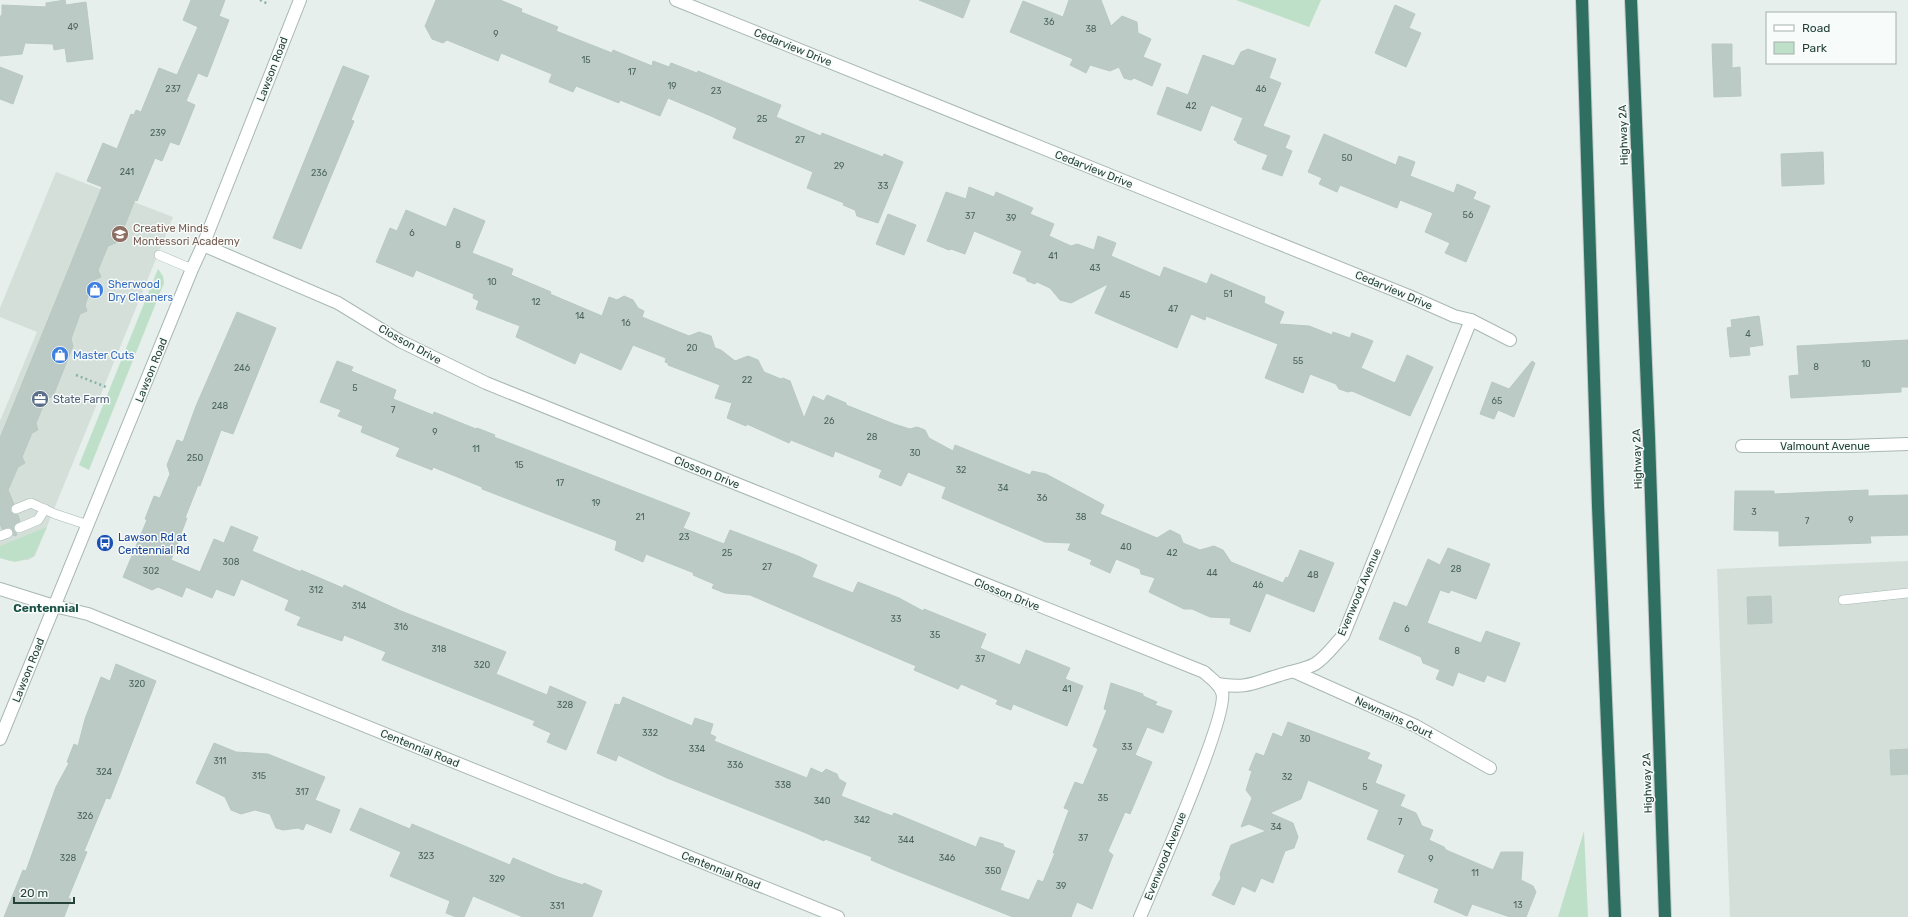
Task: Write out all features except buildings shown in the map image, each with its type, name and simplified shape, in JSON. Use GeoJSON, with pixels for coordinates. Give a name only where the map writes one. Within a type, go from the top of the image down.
{"type":"FeatureCollection","features":[{"type":"Feature","properties":{"kind":"highway"},"geometry":{"type":"LineString","coordinates":[[1582,0],[1598,506],[1615,917]]}},
{"type":"Feature","properties":{"kind":"highway","name":"Highway 2A"},"geometry":{"type":"LineString","coordinates":[[1631,0],[1649,453],[1665,917]]}},
{"type":"Feature","properties":{"kind":"street","name":"Lawson Road"},"geometry":{"type":"LineString","coordinates":[[0,739],[203,245],[300,0]]}},
{"type":"Feature","properties":{"kind":"street","name":"Cedarview Drive"},"geometry":{"type":"LineString","coordinates":[[676,0],[1409,296],[1454,316],[1471,320],[1510,340]]}},
{"type":"Feature","properties":{"kind":"street","name":"Closson Drive"},"geometry":{"type":"LineString","coordinates":[[203,245],[338,304],[400,341],[486,382],[1204,672],[1217,684]]}},
{"type":"Feature","properties":{"kind":"street","name":"Evenwood Avenue"},"geometry":{"type":"LineString","coordinates":[[1217,684],[1235,687],[1252,685],[1281,674],[1295,672],[1315,664],[1329,652],[1343,636],[1471,320]]}},
{"type":"Feature","properties":{"kind":"street","name":"Valmount Avenue"},"geometry":{"type":"LineString","coordinates":[[1742,446],[1848,446],[1908,444]]}},
{"type":"Feature","properties":{"kind":"street","name":"Centennial Road"},"geometry":{"type":"LineString","coordinates":[[0,588],[54,606],[88,614],[838,917]]}},
{"type":"Feature","properties":{"kind":"street","name":"Newmains Court"},"geometry":{"type":"LineString","coordinates":[[1295,672],[1416,726],[1490,768]]}},
{"type":"Feature","properties":{"kind":"street","name":"Evenwood Avenue"},"geometry":{"type":"LineString","coordinates":[[1140,917],[1214,732],[1223,700],[1222,692],[1217,684]]}},
{"type":"Feature","properties":{"kind":"lane"},"geometry":{"type":"LineString","coordinates":[[159,255],[192,269]]}},
{"type":"Feature","properties":{"kind":"lane"},"geometry":{"type":"LineString","coordinates":[[16,509],[31,503],[88,525]]}},
{"type":"Feature","properties":{"kind":"lane"},"geometry":{"type":"LineString","coordinates":[[19,528],[38,520],[45,509]]}},
{"type":"Feature","properties":{"kind":"lane"},"geometry":{"type":"LineString","coordinates":[[1842,600],[1908,593]]}},
{"type":"Feature","properties":{"kind":"path"},"geometry":{"type":"LineString","coordinates":[[260,0],[268,4]]}},
{"type":"Feature","properties":{"kind":"path"},"geometry":{"type":"LineString","coordinates":[[76,375],[106,387]]}},
{"type":"Feature","properties":{"kind":"shaded area"},"geometry":{"type":"Polygon","coordinates":[[[56,172],[173,217],[35,556],[28,560],[10,561],[0,558],[0,421],[37,332],[0,317],[0,308],[56,172]]]}},
{"type":"Feature","properties":{"kind":"shaded area"},"geometry":{"type":"Polygon","coordinates":[[[1908,561],[1908,917],[1730,917],[1717,569],[1908,561]]]}},
{"type":"Feature","properties":{"kind":"green space"},"geometry":{"type":"Polygon","coordinates":[[[1236,0],[1321,0],[1309,27],[1236,0]]]}},
{"type":"Feature","properties":{"kind":"green space"},"geometry":{"type":"Polygon","coordinates":[[[158,269],[163,276],[164,283],[89,470],[79,465],[158,269]]]}},
{"type":"Feature","properties":{"kind":"green space"},"geometry":{"type":"Polygon","coordinates":[[[47,527],[33,557],[15,562],[0,558],[0,546],[47,527]]]}},
{"type":"Feature","properties":{"kind":"green space"},"geometry":{"type":"Polygon","coordinates":[[[1584,831],[1588,917],[1558,917],[1584,831]]]}},
{"type":"Feature","properties":{"kind":"place","name":"Creative Minds Montessori Academy"},"geometry":{"type":"Point","coordinates":[120,234]}},
{"type":"Feature","properties":{"kind":"place","name":"Sherwood Dry Cleaners"},"geometry":{"type":"Point","coordinates":[95,290]}},
{"type":"Feature","properties":{"kind":"place","name":"Master Cuts"},"geometry":{"type":"Point","coordinates":[60,355]}},
{"type":"Feature","properties":{"kind":"place","name":"State Farm"},"geometry":{"type":"Point","coordinates":[40,399]}},
{"type":"Feature","properties":{"kind":"place","name":"Lawson Rd at Centennial Rd"},"geometry":{"type":"Point","coordinates":[105,543]}},
{"type":"Feature","properties":{"kind":"district","name":"Centennial"},"geometry":{"type":"Point","coordinates":[46,608]}}]}
